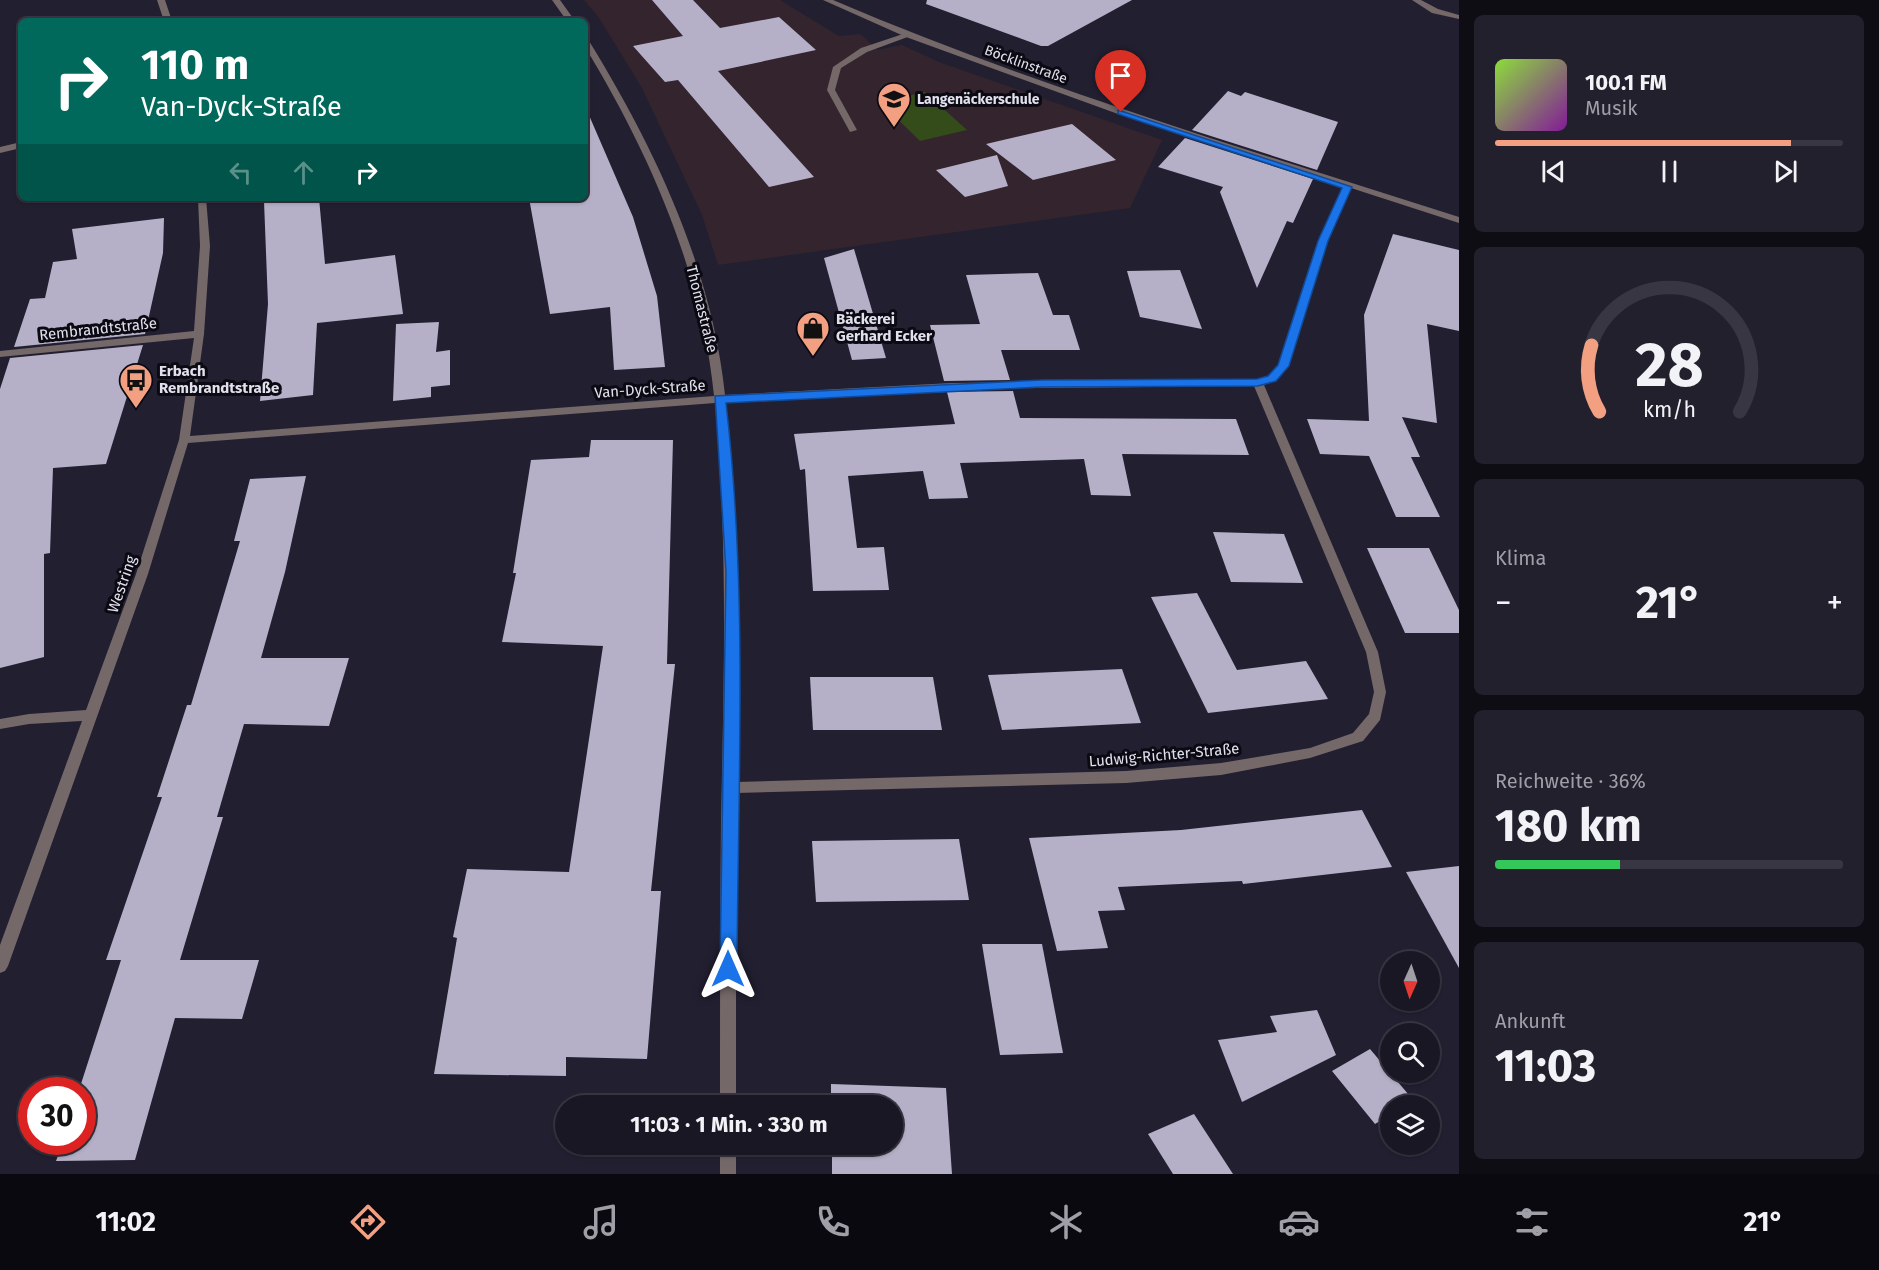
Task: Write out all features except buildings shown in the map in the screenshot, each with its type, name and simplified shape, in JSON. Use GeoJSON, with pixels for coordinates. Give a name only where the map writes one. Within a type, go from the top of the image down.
{"type":"FeatureCollection","features":[{"type":"Feature","properties":{"kind":"street"},"geometry":{"type":"LineString","coordinates":[[161,0],[167,18]]}},
{"type":"Feature","properties":{"kind":"street"},"geometry":{"type":"LineString","coordinates":[[556,0],[569,18]]}},
{"type":"Feature","properties":{"kind":"street","name":"Böcklinstraße"},"geometry":{"type":"LineString","coordinates":[[827,0],[909,35],[1121,112],[1347,187],[1459,220]]}},
{"type":"Feature","properties":{"kind":"street"},"geometry":{"type":"LineString","coordinates":[[1416,0],[1435,11],[1459,17]]}},
{"type":"Feature","properties":{"kind":"street"},"geometry":{"type":"LineString","coordinates":[[853,130],[831,90],[837,67],[864,50],[909,35]]}},
{"type":"Feature","properties":{"kind":"street","name":"Thomastraße"},"geometry":{"type":"LineString","coordinates":[[588,45],[626,112],[670,210],[692,267],[711,334],[720,399],[727,462],[733,572],[729,788],[728,1095]]}},
{"type":"Feature","properties":{"kind":"street"},"geometry":{"type":"LineString","coordinates":[[0,150],[18,146]]}},
{"type":"Feature","properties":{"kind":"street"},"geometry":{"type":"LineString","coordinates":[[1258,383],[1272,378],[1283,366],[1323,241],[1347,187]]}},
{"type":"Feature","properties":{"kind":"street","name":"Westring"},"geometry":{"type":"LineString","coordinates":[[0,966],[142,574],[184,440],[200,334],[205,246],[202,201]]}},
{"type":"Feature","properties":{"kind":"street","name":"Rembrandtstraße"},"geometry":{"type":"LineString","coordinates":[[0,354],[200,334]]}},
{"type":"Feature","properties":{"kind":"street","name":"Van-Dyck-Straße"},"geometry":{"type":"LineString","coordinates":[[184,440],[720,399],[1031,384],[1258,383]]}},
{"type":"Feature","properties":{"kind":"street","name":"Ludwig-Richter-Straße"},"geometry":{"type":"LineString","coordinates":[[729,788],[1126,777],[1232,767],[1310,753],[1358,737],[1375,716],[1380,692],[1372,652],[1258,383]]}},
{"type":"Feature","properties":{"kind":"street"},"geometry":{"type":"LineString","coordinates":[[0,724],[29,719],[91,715]]}},
{"type":"Feature","properties":{"kind":"street"},"geometry":{"type":"LineString","coordinates":[[728,1155],[728,1174]]}},
{"type":"Feature","properties":{"kind":"shaded area","name":"Langenäckerschule"},"geometry":{"type":"Polygon","coordinates":[[[584,0],[780,0],[839,36],[861,34],[877,50],[902,45],[939,62],[1162,140],[1130,208],[718,265],[702,215],[642,88],[599,18],[584,0]]]}},
{"type":"Feature","properties":{"kind":"green space"},"geometry":{"type":"Polygon","coordinates":[[[925,92],[967,130],[920,141],[880,102],[925,92]]]}},
{"type":"Feature","properties":{"kind":"place","name":"Langenäckerschule"},"geometry":{"type":"Point","coordinates":[894,128]}},
{"type":"Feature","properties":{"kind":"place","name":"Bäckerei Gerhard Ecker"},"geometry":{"type":"Point","coordinates":[813,357]}},
{"type":"Feature","properties":{"kind":"place","name":"Erbach Rembrandtstraße"},"geometry":{"type":"Point","coordinates":[136,409]}},
{"type":"Feature","properties":{"kind":"route"},"geometry":{"type":"LineString","coordinates":[[728,969],[733,572],[727,462],[720,399],[1042,383],[1258,383],[1272,378],[1283,366],[1304,293],[1323,241],[1347,187],[1121,112]]}}]}
